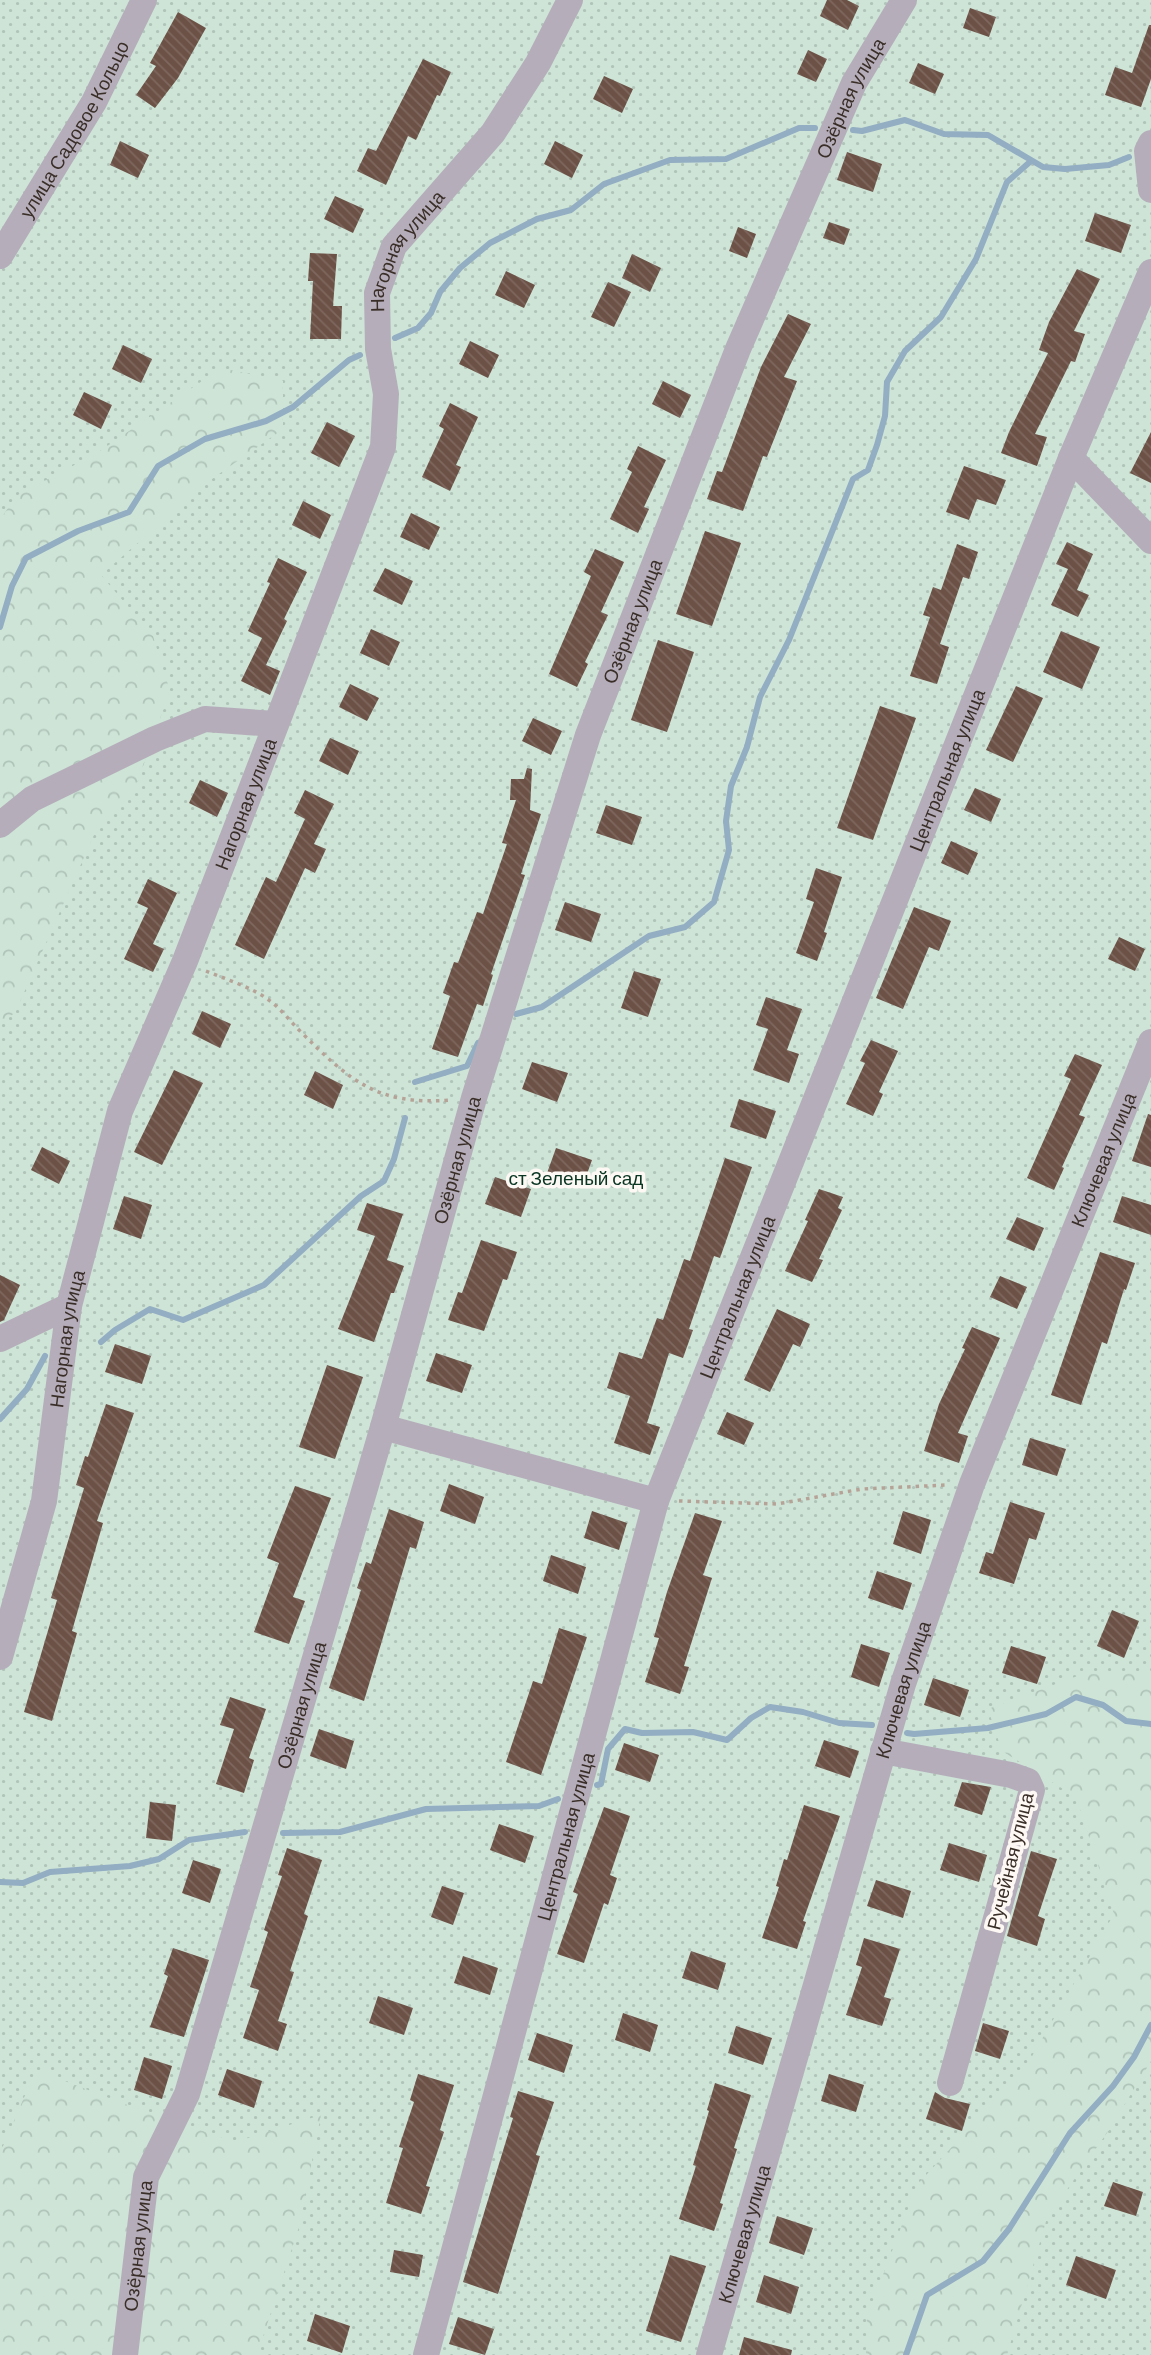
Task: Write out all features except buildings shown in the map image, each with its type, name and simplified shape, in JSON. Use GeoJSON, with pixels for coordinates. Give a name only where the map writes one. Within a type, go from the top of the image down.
{"type":"FeatureCollection","features":[{"type":"Feature","properties":{"kind":"street","name":"улица Садовое Кольцо"},"geometry":{"type":"LineString","coordinates":[[0,256],[94,102],[144,0]]}},
{"type":"Feature","properties":{"kind":"street","name":"Нагорная улица"},"geometry":{"type":"LineString","coordinates":[[0,1657],[44,1501],[69,1306],[120,1111],[185,961],[383,447],[386,394],[377,349],[377,293],[394,246],[493,134],[538,63],[570,0]]}},
{"type":"Feature","properties":{"kind":"street","name":"Озёрная улица"},"geometry":{"type":"LineString","coordinates":[[125,2355],[146,2177],[187,2094],[383,1427],[474,1098],[588,735],[738,349],[854,83],[904,0]]}},
{"type":"Feature","properties":{"kind":"street"},"geometry":{"type":"LineString","coordinates":[[1151,143],[1147,151],[1151,190]]}},
{"type":"Feature","properties":{"kind":"street","name":"Центральная улица"},"geometry":{"type":"LineString","coordinates":[[426,2355],[656,1500],[1071,458],[1151,272]]}},
{"type":"Feature","properties":{"kind":"street"},"geometry":{"type":"LineString","coordinates":[[1071,458],[1151,541]]}},
{"type":"Feature","properties":{"kind":"street"},"geometry":{"type":"LineString","coordinates":[[0,825],[32,799],[155,739],[205,719],[275,724]]}},
{"type":"Feature","properties":{"kind":"street","name":"Ключевая улица"},"geometry":{"type":"LineString","coordinates":[[709,2355],[903,1684],[972,1484],[1151,1042]]}},
{"type":"Feature","properties":{"kind":"street"},"geometry":{"type":"LineString","coordinates":[[0,1339],[69,1306]]}},
{"type":"Feature","properties":{"kind":"street"},"geometry":{"type":"LineString","coordinates":[[383,1427],[656,1500]]}},
{"type":"Feature","properties":{"kind":"street","name":"Ручейная улица"},"geometry":{"type":"LineString","coordinates":[[883,1751],[1011,1775],[1028,1781],[1032,1790],[950,2083]]}},
{"type":"Feature","properties":{"kind":"path"},"geometry":{"type":"LineString","coordinates":[[185,961],[268,1000],[339,1069],[371,1089],[391,1097],[425,1102],[474,1098]]}},
{"type":"Feature","properties":{"kind":"path"},"geometry":{"type":"LineString","coordinates":[[656,1500],[777,1504],[862,1489],[972,1484]]}},
{"type":"Feature","properties":{"kind":"green space","name":"ст Зеленый сад"},"geometry":{"type":"Polygon","coordinates":[[[0,0],[1151,0],[1151,2355],[0,2355],[0,0]]]}},
{"type":"Feature","properties":{"kind":"green space"},"geometry":{"type":"Polygon","coordinates":[[[221,368],[283,381],[283,429],[209,481],[101,575],[153,636],[170,691],[136,786],[101,819],[15,1013],[0,1022],[0,520],[16,496],[97,453],[221,368]]]}},
{"type":"Feature","properties":{"kind":"green space"},"geometry":{"type":"Polygon","coordinates":[[[1151,1673],[1151,2061],[1109,2130],[1047,2218],[1007,2355],[866,2355],[867,2317],[917,2185],[1027,2065],[1114,1914],[1076,1797],[1002,1751],[988,1709],[1083,1674],[1151,1673]]]}},
{"type":"Feature","properties":{"kind":"green space"},"geometry":{"type":"Polygon","coordinates":[[[36,2070],[235,2142],[321,2115],[299,2227],[257,2355],[0,2355],[0,2153],[36,2070]]]}},
{"type":"Feature","properties":{"kind":"waterway"},"geometry":{"type":"LineString","coordinates":[[853,130],[862,131],[905,120],[944,134],[988,135],[1043,167],[1065,169],[1109,165],[1129,157]]}},
{"type":"Feature","properties":{"kind":"waterway"},"geometry":{"type":"LineString","coordinates":[[395,338],[418,328],[431,313],[440,292],[460,268],[490,243],[537,219],[571,210],[604,184],[670,160],[726,159],[799,128],[815,128]]}},
{"type":"Feature","properties":{"kind":"waterway"},"geometry":{"type":"LineString","coordinates":[[516,1014],[542,1007],[649,936],[685,927],[714,902],[729,850],[726,821],[731,786],[747,747],[760,697],[789,640],[853,479],[868,470],[885,416],[887,382],[905,351],[941,317],[976,259],[1007,182],[1031,161]]}},
{"type":"Feature","properties":{"kind":"waterway"},"geometry":{"type":"LineString","coordinates":[[0,627],[12,586],[26,558],[78,531],[129,512],[158,466],[205,439],[266,421],[293,407],[349,360],[360,355]]}},
{"type":"Feature","properties":{"kind":"waterway"},"geometry":{"type":"LineString","coordinates":[[415,1082],[467,1066],[478,1043]]}},
{"type":"Feature","properties":{"kind":"waterway"},"geometry":{"type":"LineString","coordinates":[[101,1342],[115,1330],[150,1309],[183,1320],[264,1285],[361,1196],[384,1181],[394,1159],[405,1118]]}},
{"type":"Feature","properties":{"kind":"waterway"},"geometry":{"type":"LineString","coordinates":[[0,1419],[27,1389],[45,1356]]}},
{"type":"Feature","properties":{"kind":"waterway"},"geometry":{"type":"LineString","coordinates":[[907,1733],[988,1728],[1046,1714],[1076,1697],[1103,1705],[1126,1721],[1151,1724]]}},
{"type":"Feature","properties":{"kind":"waterway"},"geometry":{"type":"LineString","coordinates":[[597,1785],[601,1784],[608,1749],[625,1729],[642,1733],[693,1732],[727,1740],[751,1718],[770,1707],[803,1712],[839,1723],[872,1725]]}},
{"type":"Feature","properties":{"kind":"waterway"},"geometry":{"type":"LineString","coordinates":[[283,1833],[340,1832],[426,1809],[539,1806],[558,1799]]}},
{"type":"Feature","properties":{"kind":"waterway"},"geometry":{"type":"LineString","coordinates":[[0,1882],[23,1883],[50,1872],[130,1866],[159,1859],[189,1840],[245,1832]]}},
{"type":"Feature","properties":{"kind":"waterway"},"geometry":{"type":"LineString","coordinates":[[906,2355],[927,2295],[983,2261],[1009,2229],[1070,2133],[1113,2086],[1134,2057],[1151,2025]]}}]}
